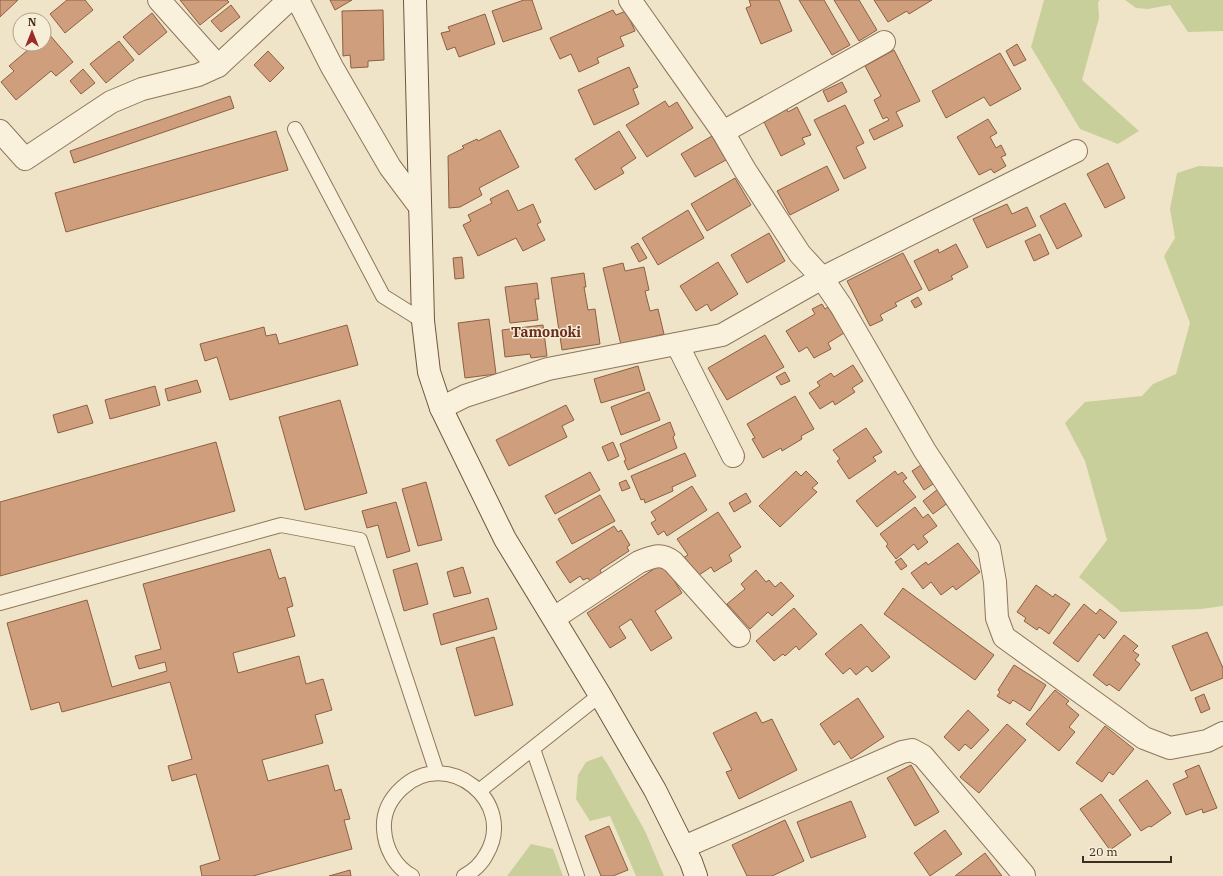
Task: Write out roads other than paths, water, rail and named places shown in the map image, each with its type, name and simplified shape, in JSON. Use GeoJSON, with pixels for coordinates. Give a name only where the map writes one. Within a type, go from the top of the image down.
{"type":"FeatureCollection","features":[{"type":"Feature","properties":{"kind":"street"},"geometry":{"type":"LineString","coordinates":[[159,0],[218,66]]}},
{"type":"Feature","properties":{"kind":"street"},"geometry":{"type":"LineString","coordinates":[[0,131],[25,159],[111,102],[142,89],[198,75],[218,66],[289,0]]}},
{"type":"Feature","properties":{"kind":"street"},"geometry":{"type":"LineString","coordinates":[[298,0],[332,67],[390,167],[420,207]]}},
{"type":"Feature","properties":{"kind":"street"},"geometry":{"type":"LineString","coordinates":[[416,0],[423,321],[429,372],[441,408],[506,539],[655,790],[684,847],[696,876]]}},
{"type":"Feature","properties":{"kind":"street"},"geometry":{"type":"LineString","coordinates":[[630,0],[723,132],[745,170],[800,254],[822,278],[841,306],[925,451],[989,548],[996,582],[997,618],[1004,637],[1144,738],[1170,748],[1207,741],[1223,733]]}},
{"type":"Feature","properties":{"kind":"street"},"geometry":{"type":"LineString","coordinates":[[723,132],[884,42]]}},
{"type":"Feature","properties":{"kind":"street"},"geometry":{"type":"LineString","coordinates":[[441,408],[465,396],[548,369],[722,335],[822,278],[1076,151]]}},
{"type":"Feature","properties":{"kind":"street"},"geometry":{"type":"LineString","coordinates":[[677,344],[733,456]]}},
{"type":"Feature","properties":{"kind":"street"},"geometry":{"type":"LineString","coordinates":[[554,618],[640,562],[655,556],[666,557],[739,636]]}},
{"type":"Feature","properties":{"kind":"street"},"geometry":{"type":"LineString","coordinates":[[684,847],[902,752],[912,750],[923,756],[1024,875]]}},
{"type":"Feature","properties":{"kind":"lane"},"geometry":{"type":"LineString","coordinates":[[295,129],[383,296],[423,321]]}},
{"type":"Feature","properties":{"kind":"lane"},"geometry":{"type":"LineString","coordinates":[[0,603],[281,525],[360,540],[437,773]]}},
{"type":"Feature","properties":{"kind":"lane"},"geometry":{"type":"LineString","coordinates":[[479,791],[600,695]]}},
{"type":"Feature","properties":{"kind":"lane"},"geometry":{"type":"LineString","coordinates":[[533,749],[577,876]]}},
{"type":"Feature","properties":{"kind":"lane"},"geometry":{"type":"LineString","coordinates":[[412,876],[398,865],[389,852],[384,838],[384,822],[388,807],[396,794],[402,788],[408,783],[422,776],[437,773],[453,775],[467,781],[479,791],[488,804],[493,819],[494,834],[490,849],[481,863],[470,873],[464,876]]}},
{"type":"Feature","properties":{"kind":"district","name":"Tamonoki"},"geometry":{"type":"Point","coordinates":[546,332]}}]}
